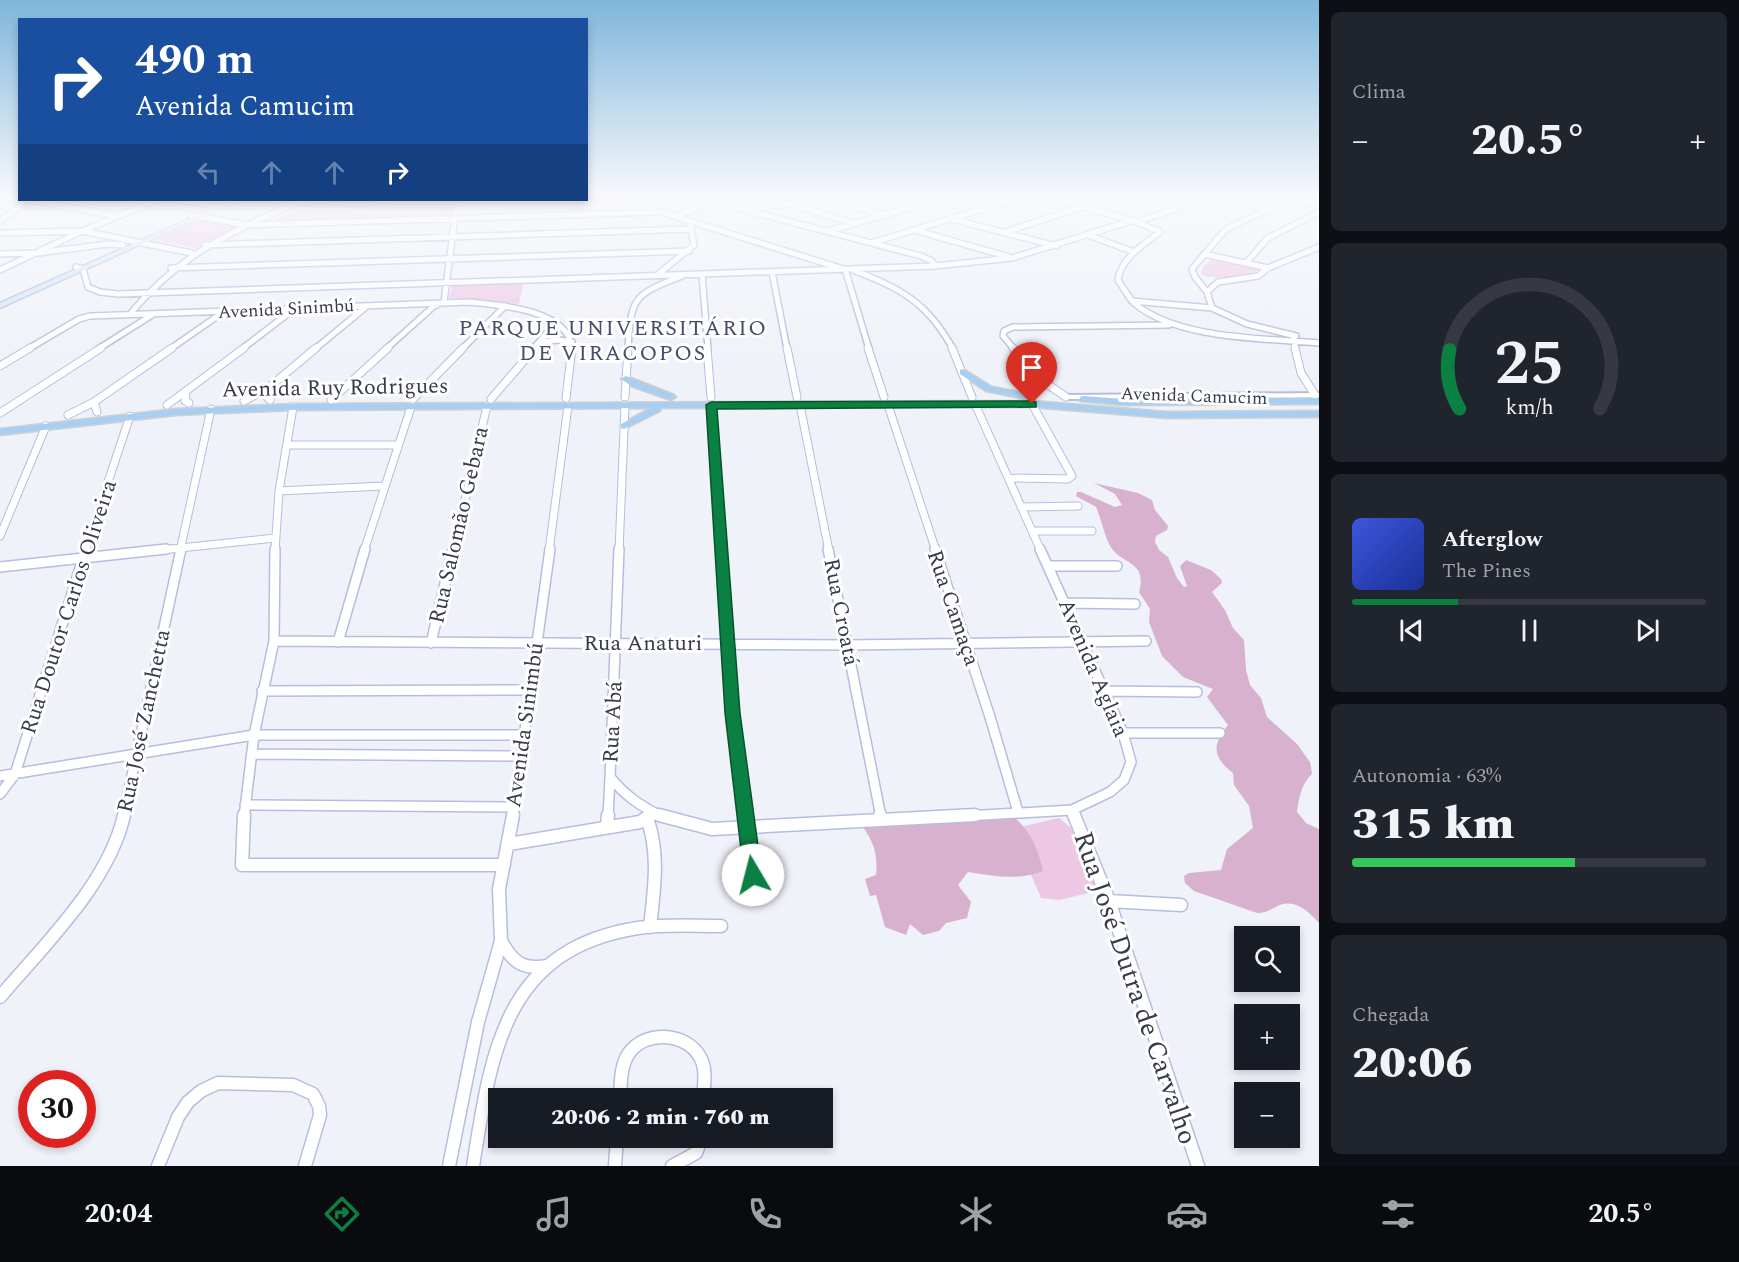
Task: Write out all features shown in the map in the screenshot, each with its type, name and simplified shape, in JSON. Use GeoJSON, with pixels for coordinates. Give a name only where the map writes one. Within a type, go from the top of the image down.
{"type":"FeatureCollection","features":[{"type":"Feature","properties":{"kind":"main road"},"geometry":{"type":"LineString","coordinates":[[0,301],[79,268],[113,250]]}},
{"type":"Feature","properties":{"kind":"main road"},"geometry":{"type":"LineString","coordinates":[[0,306],[117,250]]}},
{"type":"Feature","properties":{"kind":"main road"},"geometry":{"type":"LineString","coordinates":[[963,372],[989,389],[1032,401]]}},
{"type":"Feature","properties":{"kind":"main road"},"geometry":{"type":"LineString","coordinates":[[626,379],[672,401]]}},
{"type":"Feature","properties":{"kind":"main road","name":"Avenida Camucim"},"geometry":{"type":"LineString","coordinates":[[1032,401],[1066,397],[1124,402],[1318,397]]}},
{"type":"Feature","properties":{"kind":"main road","name":"Avenida Ruy Rodrigues"},"geometry":{"type":"LineString","coordinates":[[0,425],[68,416],[96,407],[166,405],[188,398],[270,400],[293,404],[672,401]]}},
{"type":"Feature","properties":{"kind":"main road","name":"Avenida Ruy Rodrigues"},"geometry":{"type":"LineString","coordinates":[[0,432],[130,416],[332,400],[412,403]]}},
{"type":"Feature","properties":{"kind":"main road"},"geometry":{"type":"LineString","coordinates":[[624,426],[646,412],[672,401]]}},
{"type":"Feature","properties":{"kind":"main road","name":"Avenida Camucim"},"geometry":{"type":"LineString","coordinates":[[672,401],[1032,401],[1167,415],[1319,414]]}},
{"type":"Feature","properties":{"kind":"street"},"geometry":{"type":"LineString","coordinates":[[0,270],[43,250]]}},
{"type":"Feature","properties":{"kind":"street"},"geometry":{"type":"LineString","coordinates":[[0,254],[58,250]]}},
{"type":"Feature","properties":{"kind":"street"},"geometry":{"type":"LineString","coordinates":[[180,250],[192,253]]}},
{"type":"Feature","properties":{"kind":"street"},"geometry":{"type":"LineString","coordinates":[[130,314],[146,292],[171,268],[196,250]]}},
{"type":"Feature","properties":{"kind":"street"},"geometry":{"type":"LineString","coordinates":[[332,400],[434,306],[444,302],[451,250]]}},
{"type":"Feature","properties":{"kind":"street","name":"Avenida Aglaia"},"geometry":{"type":"LineString","coordinates":[[712,829],[747,829],[881,819],[1072,810],[1110,792],[1124,780],[1131,762],[1123,733],[1084,642],[941,326],[922,304],[892,285],[786,250]]}},
{"type":"Feature","properties":{"kind":"street"},"geometry":{"type":"LineString","coordinates":[[900,250],[921,256],[932,261],[935,266]]}},
{"type":"Feature","properties":{"kind":"street"},"geometry":{"type":"LineString","coordinates":[[985,250],[1012,258]]}},
{"type":"Feature","properties":{"kind":"street"},"geometry":{"type":"LineString","coordinates":[[79,268],[88,287],[100,292],[118,294],[935,266],[1012,258],[1040,250]]}},
{"type":"Feature","properties":{"kind":"street"},"geometry":{"type":"LineString","coordinates":[[1130,250],[1134,252],[1119,272],[1118,280],[1132,301],[1154,316],[1173,325]]}},
{"type":"Feature","properties":{"kind":"street"},"geometry":{"type":"LineString","coordinates":[[1207,250],[1192,269],[1195,277],[1207,292],[1212,308]]}},
{"type":"Feature","properties":{"kind":"street"},"geometry":{"type":"LineString","coordinates":[[1246,263],[1257,250]]}},
{"type":"Feature","properties":{"kind":"street"},"geometry":{"type":"LineString","coordinates":[[1195,277],[1218,282],[1258,276],[1268,268],[1313,250]]}},
{"type":"Feature","properties":{"kind":"street"},"geometry":{"type":"LineString","coordinates":[[171,268],[689,251]]}},
{"type":"Feature","properties":{"kind":"street"},"geometry":{"type":"LineString","coordinates":[[657,275],[689,251]]}},
{"type":"Feature","properties":{"kind":"street"},"geometry":{"type":"LineString","coordinates":[[1204,254],[1268,268]]}},
{"type":"Feature","properties":{"kind":"street"},"geometry":{"type":"LineString","coordinates":[[627,275],[666,267]]}},
{"type":"Feature","properties":{"kind":"street","name":"Rua Camaça"},"geometry":{"type":"LineString","coordinates":[[845,269],[844,275],[1018,812]]}},
{"type":"Feature","properties":{"kind":"street","name":"Rua Croatá"},"geometry":{"type":"LineString","coordinates":[[772,272],[881,819]]}},
{"type":"Feature","properties":{"kind":"street","name":"Rua Abá"},"geometry":{"type":"LineString","coordinates":[[685,274],[640,294],[633,301],[630,314],[618,502],[616,644],[610,777],[621,790],[651,815],[712,829]]}},
{"type":"Feature","properties":{"kind":"street"},"geometry":{"type":"LineString","coordinates":[[702,274],[727,643],[753,875]]}},
{"type":"Feature","properties":{"kind":"street"},"geometry":{"type":"LineString","coordinates":[[1207,292],[1218,282]]}},
{"type":"Feature","properties":{"kind":"street"},"geometry":{"type":"LineString","coordinates":[[1132,301],[1212,308],[1239,321],[1293,339],[1319,338]]}},
{"type":"Feature","properties":{"kind":"street","name":"Avenida Sinimbú"},"geometry":{"type":"LineString","coordinates":[[0,366],[84,317],[130,314],[153,315],[444,302],[505,306],[532,313],[556,323],[564,329],[572,342],[557,502],[509,844],[499,889],[501,941],[495,970],[478,1022],[449,1166]]}},
{"type":"Feature","properties":{"kind":"street"},"geometry":{"type":"LineString","coordinates":[[244,401],[267,389],[368,305]]}},
{"type":"Feature","properties":{"kind":"street"},"geometry":{"type":"LineString","coordinates":[[339,642],[383,486],[412,403],[505,306]]}},
{"type":"Feature","properties":{"kind":"street"},"geometry":{"type":"LineString","coordinates":[[188,398],[295,309]]}},
{"type":"Feature","properties":{"kind":"street"},"geometry":{"type":"LineString","coordinates":[[96,407],[222,312]]}},
{"type":"Feature","properties":{"kind":"street"},"geometry":{"type":"LineString","coordinates":[[0,413],[153,315]]}},
{"type":"Feature","properties":{"kind":"street","name":"Rua Salomão Gebara"},"geometry":{"type":"LineString","coordinates":[[431,643],[489,402],[556,323]]}},
{"type":"Feature","properties":{"kind":"street"},"geometry":{"type":"LineString","coordinates":[[1066,397],[1034,375],[1003,336],[1004,331],[1013,327],[1173,325],[1319,343]]}},
{"type":"Feature","properties":{"kind":"street"},"geometry":{"type":"LineString","coordinates":[[1293,339],[1301,373],[1318,397]]}},
{"type":"Feature","properties":{"kind":"street"},"geometry":{"type":"LineString","coordinates":[[540,342],[572,342]]}},
{"type":"Feature","properties":{"kind":"street"},"geometry":{"type":"LineString","coordinates":[[267,389],[267,397],[270,400]]}},
{"type":"Feature","properties":{"kind":"street"},"geometry":{"type":"LineString","coordinates":[[1009,478],[1068,479],[1072,476],[1032,401]]}},
{"type":"Feature","properties":{"kind":"street"},"geometry":{"type":"LineString","coordinates":[[293,404],[279,490],[275,538],[274,641],[254,735],[245,805],[242,865],[504,865]]}},
{"type":"Feature","properties":{"kind":"street","name":"Rua José Zanchetta"},"geometry":{"type":"LineString","coordinates":[[0,997],[98,878],[121,828],[211,409]]}},
{"type":"Feature","properties":{"kind":"street","name":"Rua Doutor Carlos Oliveira"},"geometry":{"type":"LineString","coordinates":[[0,794],[15,774],[130,416]]}},
{"type":"Feature","properties":{"kind":"street"},"geometry":{"type":"LineString","coordinates":[[0,536],[46,426]]}},
{"type":"Feature","properties":{"kind":"street"},"geometry":{"type":"LineString","coordinates":[[286,445],[398,445]]}},
{"type":"Feature","properties":{"kind":"street"},"geometry":{"type":"LineString","coordinates":[[279,490],[383,486]]}},
{"type":"Feature","properties":{"kind":"street"},"geometry":{"type":"LineString","coordinates":[[1021,507],[1078,506]]}},
{"type":"Feature","properties":{"kind":"street"},"geometry":{"type":"LineString","coordinates":[[1033,531],[1092,531]]}},
{"type":"Feature","properties":{"kind":"street"},"geometry":{"type":"LineString","coordinates":[[0,567],[275,538]]}},
{"type":"Feature","properties":{"kind":"street"},"geometry":{"type":"LineString","coordinates":[[1049,566],[1117,566]]}},
{"type":"Feature","properties":{"kind":"street"},"geometry":{"type":"LineString","coordinates":[[1066,603],[1135,604]]}},
{"type":"Feature","properties":{"kind":"street","name":"Rua Anaturi"},"geometry":{"type":"LineString","coordinates":[[274,641],[848,645],[1146,641]]}},
{"type":"Feature","properties":{"kind":"street"},"geometry":{"type":"LineString","coordinates":[[262,691],[530,690]]}},
{"type":"Feature","properties":{"kind":"street"},"geometry":{"type":"LineString","coordinates":[[1105,691],[1197,692]]}},
{"type":"Feature","properties":{"kind":"street"},"geometry":{"type":"LineString","coordinates":[[1123,733],[1220,733]]}},
{"type":"Feature","properties":{"kind":"street"},"geometry":{"type":"LineString","coordinates":[[0,776],[254,735],[525,735]]}},
{"type":"Feature","properties":{"kind":"street"},"geometry":{"type":"LineString","coordinates":[[252,754],[522,756]]}},
{"type":"Feature","properties":{"kind":"street"},"geometry":{"type":"LineString","coordinates":[[608,827],[610,777]]}},
{"type":"Feature","properties":{"kind":"street"},"geometry":{"type":"LineString","coordinates":[[245,805],[513,807]]}},
{"type":"Feature","properties":{"kind":"street","name":"Rua José Dutra de Carvalho"},"geometry":{"type":"LineString","coordinates":[[1072,810],[1109,901],[1198,1166]]}},
{"type":"Feature","properties":{"kind":"street"},"geometry":{"type":"LineString","coordinates":[[509,844],[640,822],[651,815],[655,845],[650,927]]}},
{"type":"Feature","properties":{"kind":"street"},"geometry":{"type":"LineString","coordinates":[[1109,901],[1181,905]]}},
{"type":"Feature","properties":{"kind":"street"},"geometry":{"type":"LineString","coordinates":[[473,1166],[495,1049],[510,1011],[548,966],[592,941],[628,930],[650,927],[721,926]]}},
{"type":"Feature","properties":{"kind":"street"},"geometry":{"type":"LineString","coordinates":[[501,941],[520,966],[527,969],[548,966]]}},
{"type":"Feature","properties":{"kind":"street"},"geometry":{"type":"LineString","coordinates":[[621,1088],[622,1068],[630,1052],[641,1042],[667,1037],[687,1043],[701,1058],[704,1069],[703,1088]]}},
{"type":"Feature","properties":{"kind":"street"},"geometry":{"type":"LineString","coordinates":[[159,1166],[178,1117],[188,1102],[201,1091],[218,1083],[293,1085],[313,1094],[319,1106],[320,1115],[305,1166]]}},
{"type":"Feature","properties":{"kind":"street"},"geometry":{"type":"LineString","coordinates":[[615,1166],[616,1148]]}},
{"type":"Feature","properties":{"kind":"street"},"geometry":{"type":"LineString","coordinates":[[672,1166],[696,1153],[698,1148]]}},
{"type":"Feature","properties":{"kind":"shaded area"},"geometry":{"type":"Polygon","coordinates":[[[1212,259],[1258,270],[1230,277],[1201,275],[1202,268],[1212,259]]]}},
{"type":"Feature","properties":{"kind":"shaded area"},"geometry":{"type":"Polygon","coordinates":[[[524,281],[519,304],[449,298],[453,283],[524,281]]]}},
{"type":"Feature","properties":{"kind":"shaded area"},"geometry":{"type":"Polygon","coordinates":[[[1094,483],[1138,493],[1152,500],[1155,510],[1168,526],[1167,530],[1156,536],[1155,542],[1159,550],[1168,557],[1177,578],[1184,587],[1187,586],[1180,566],[1186,560],[1211,570],[1221,579],[1222,583],[1212,592],[1225,610],[1233,628],[1244,640],[1246,670],[1250,685],[1261,698],[1267,717],[1297,744],[1310,762],[1312,774],[1303,787],[1297,812],[1306,823],[1319,829],[1319,923],[1297,905],[1280,905],[1266,912],[1257,913],[1194,891],[1185,883],[1184,876],[1189,873],[1221,870],[1227,849],[1253,828],[1249,806],[1234,785],[1233,773],[1218,756],[1217,745],[1228,725],[1207,697],[1213,689],[1183,677],[1162,656],[1149,622],[1150,609],[1139,592],[1140,574],[1109,544],[1096,507],[1076,496],[1077,492],[1081,492],[1115,507],[1122,505],[1115,494],[1094,483]]]}},
{"type":"Feature","properties":{"kind":"shaded area"},"geometry":{"type":"Polygon","coordinates":[[[897,812],[943,817],[1011,815],[1018,820],[1032,840],[1043,871],[1016,877],[968,872],[958,885],[971,902],[967,918],[946,923],[939,931],[923,935],[910,924],[906,935],[885,927],[876,895],[870,896],[865,879],[876,875],[876,855],[863,827],[884,815],[897,812]]]}},
{"type":"Feature","properties":{"kind":"shaded area"},"geometry":{"type":"Polygon","coordinates":[[[1059,818],[1076,832],[1097,881],[1089,893],[1059,900],[1041,898],[1023,856],[1016,828],[1059,818]]]}},
{"type":"Feature","properties":{"kind":"district","name":"PARQUE UNIVERSITÁRIO DE VIRACOPOS"},"geometry":{"type":"Point","coordinates":[613,340]}},
{"type":"Feature","properties":{"kind":"route"},"geometry":{"type":"LineString","coordinates":[[753,875],[733,713],[711,405],[1032,404]]}}]}
